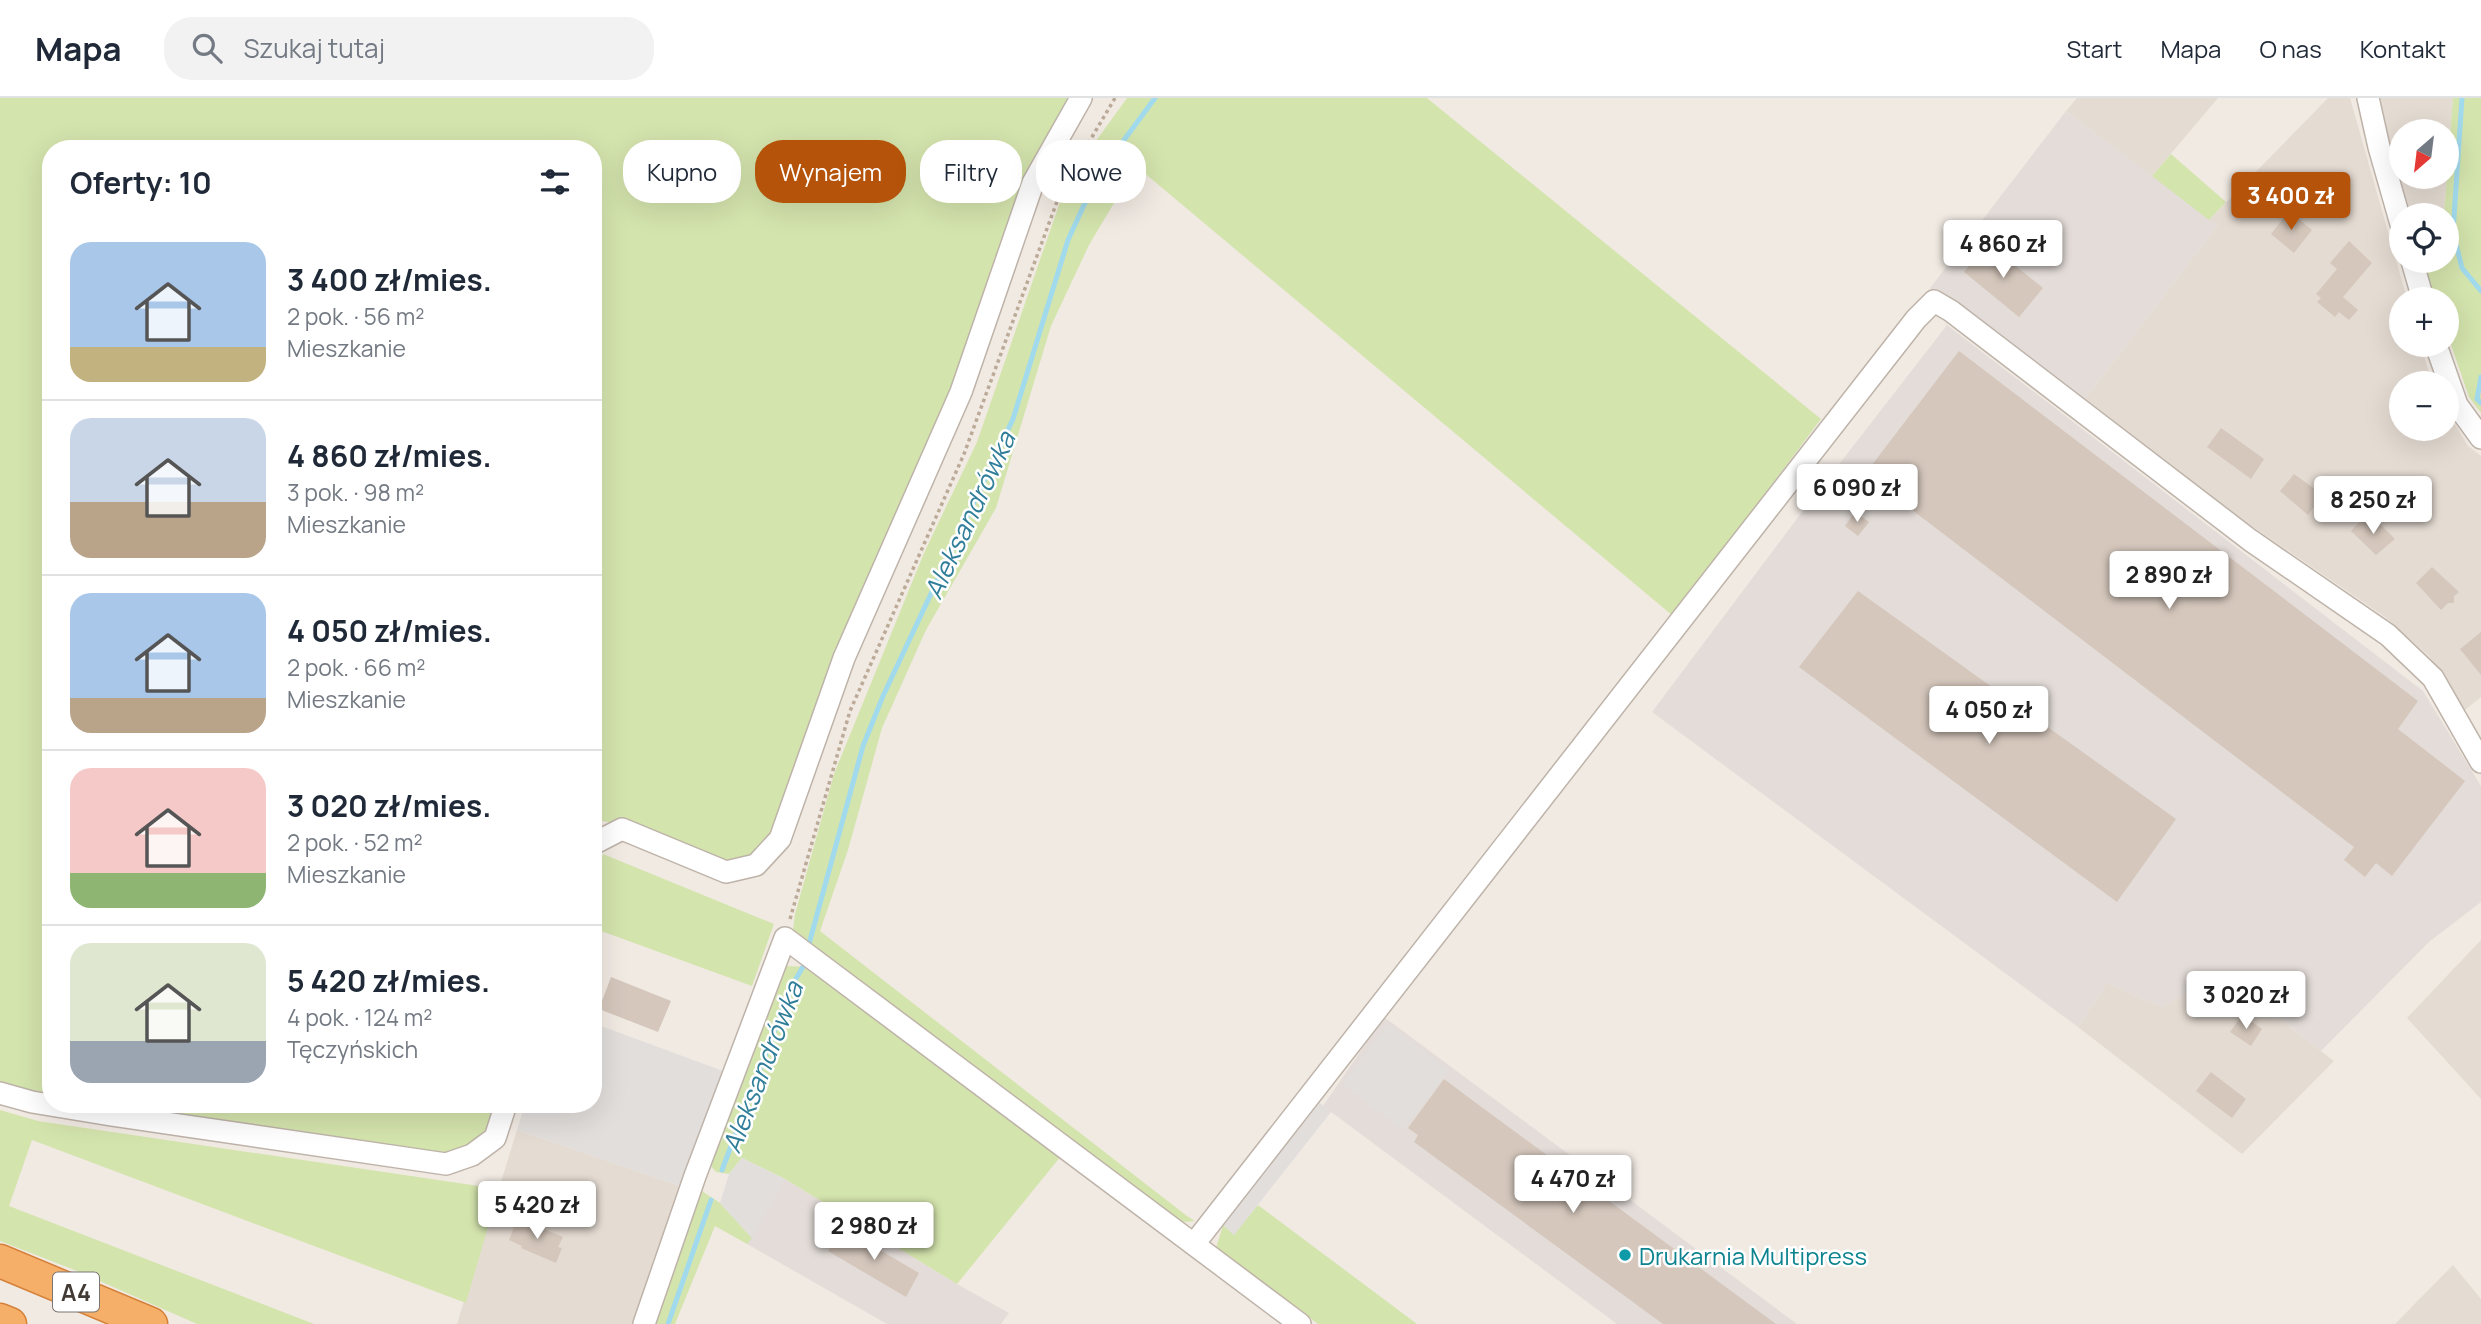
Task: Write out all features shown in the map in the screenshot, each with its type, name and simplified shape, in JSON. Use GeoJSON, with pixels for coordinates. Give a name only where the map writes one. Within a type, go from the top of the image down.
{"type":"FeatureCollection","features":[{"type":"Feature","properties":{"kind":"highway","name":"A4"},"geometry":{"type":"LineString","coordinates":[[0,1261],[151,1324]]}},
{"type":"Feature","properties":{"kind":"highway"},"geometry":{"type":"LineString","coordinates":[[0,1320],[10,1324]]}},
{"type":"Feature","properties":{"kind":"street"},"geometry":{"type":"LineString","coordinates":[[602,839],[622,829],[726,872],[756,865],[780,839],[844,658],[961,392],[1033,183],[1081,98]]}},
{"type":"Feature","properties":{"kind":"street"},"geometry":{"type":"LineString","coordinates":[[2368,98],[2395,203]]}},
{"type":"Feature","properties":{"kind":"street"},"geometry":{"type":"LineString","coordinates":[[1194,1244],[1916,319],[1934,302],[1951,312],[2250,540],[2388,635],[2433,678],[2481,762]]}},
{"type":"Feature","properties":{"kind":"street"},"geometry":{"type":"LineString","coordinates":[[2440,357],[2456,405],[2481,438]]}},
{"type":"Feature","properties":{"kind":"street"},"geometry":{"type":"LineString","coordinates":[[643,1324],[785,938],[1300,1324]]}},
{"type":"Feature","properties":{"kind":"street"},"geometry":{"type":"LineString","coordinates":[[0,1093],[42,1104]]}},
{"type":"Feature","properties":{"kind":"street"},"geometry":{"type":"LineString","coordinates":[[99,1113],[446,1164],[472,1154],[495,1138],[503,1113]]}},
{"type":"Feature","properties":{"kind":"path"},"geometry":{"type":"LineString","coordinates":[[785,938],[850,711],[964,454],[1062,188],[1115,98]]}},
{"type":"Feature","properties":{"kind":"shaded area"},"geometry":{"type":"Polygon","coordinates":[[[2077,98],[2218,98],[2152,176],[2066,111],[2077,98]]]}},
{"type":"Feature","properties":{"kind":"shaded area"},"geometry":{"type":"Polygon","coordinates":[[[2328,98],[2350,98],[2389,236],[2389,273],[2400,273],[2404,287],[2389,287],[2389,357],[2424,357],[2429,371],[2389,371],[2389,441],[2459,441],[2459,431],[2468,446],[2481,456],[2481,697],[2465,710],[2429,656],[2385,617],[2230,511],[2082,403],[2218,225],[2209,220],[2328,98]]]}},
{"type":"Feature","properties":{"kind":"shaded area"},"geometry":{"type":"Polygon","coordinates":[[[2379,98],[2453,98],[2451,119],[2389,119],[2389,149],[2379,98]]]}},
{"type":"Feature","properties":{"kind":"shaded area"},"geometry":{"type":"Polygon","coordinates":[[[2066,111],[2218,225],[2082,403],[1930,288],[2066,111]]]}},
{"type":"Feature","properties":{"kind":"shaded area"},"geometry":{"type":"Polygon","coordinates":[[[2400,189],[2446,189],[2445,203],[2404,203],[2400,189]]]}},
{"type":"Feature","properties":{"kind":"shaded area"},"geometry":{"type":"Polygon","coordinates":[[[1947,325],[2423,691],[2481,786],[2481,902],[2429,942],[2321,1051],[2224,976],[2161,1007],[2107,983],[2078,1027],[1652,712],[1947,325]]]}},
{"type":"Feature","properties":{"kind":"shaded area"},"geometry":{"type":"Polygon","coordinates":[[[2481,940],[2481,1099],[2407,1018],[2481,940]]]}},
{"type":"Feature","properties":{"kind":"shaded area"},"geometry":{"type":"Polygon","coordinates":[[[2224,976],[2334,1061],[2242,1154],[2078,1027],[2107,983],[2161,1007],[2224,976]]]}},
{"type":"Feature","properties":{"kind":"shaded area"},"geometry":{"type":"Polygon","coordinates":[[[1384,1017],[1797,1324],[1617,1324],[1323,1106],[1384,1017]]]}},
{"type":"Feature","properties":{"kind":"shaded area"},"geometry":{"type":"Polygon","coordinates":[[[1388,1024],[1449,1070],[1403,1130],[1342,1084],[1388,1024]]]}},
{"type":"Feature","properties":{"kind":"shaded area"},"geometry":{"type":"Polygon","coordinates":[[[602,1026],[723,1071],[680,1186],[517,1130],[522,1113],[602,1113],[602,1026]]]}},
{"type":"Feature","properties":{"kind":"shaded area"},"geometry":{"type":"Polygon","coordinates":[[[1320,1103],[1331,1112],[1234,1235],[1223,1225],[1320,1103]]]}},
{"type":"Feature","properties":{"kind":"shaded area"},"geometry":{"type":"Polygon","coordinates":[[[517,1130],[680,1186],[632,1324],[457,1324],[517,1130]]]}},
{"type":"Feature","properties":{"kind":"shaded area"},"geometry":{"type":"Polygon","coordinates":[[[742,1158],[785,1179],[752,1238],[720,1203],[729,1174],[742,1158]]]}},
{"type":"Feature","properties":{"kind":"shaded area"},"geometry":{"type":"Polygon","coordinates":[[[785,1179],[1009,1313],[1001,1324],[887,1324],[747,1244],[785,1179]]]}},
{"type":"Feature","properties":{"kind":"shaded area"},"geometry":{"type":"Polygon","coordinates":[[[2453,1265],[2481,1299],[2481,1324],[2395,1324],[2453,1265]]]}},
{"type":"Feature","properties":{"kind":"green space"},"geometry":{"type":"Polygon","coordinates":[[[0,98],[1074,98],[1057,140],[1036,140],[1036,192],[942,425],[857,603],[822,687],[787,809],[770,845],[746,860],[715,859],[656,833],[602,822],[602,140],[42,140],[42,1098],[0,1089],[0,98]]]}},
{"type":"Feature","properties":{"kind":"green space"},"geometry":{"type":"Polygon","coordinates":[[[1127,98],[1427,98],[1821,419],[1673,616],[1146,174],[1146,140],[1097,140],[1127,98]]]}},
{"type":"Feature","properties":{"kind":"green space"},"geometry":{"type":"Polygon","coordinates":[[[2453,98],[2481,98],[2481,413],[2469,397],[2455,357],[2459,357],[2459,287],[2431,287],[2425,273],[2459,273],[2459,203],[2445,203],[2446,189],[2459,189],[2459,119],[2451,119],[2453,98]]]}},
{"type":"Feature","properties":{"kind":"green space"},"geometry":{"type":"Polygon","coordinates":[[[2171,154],[2226,202],[2209,220],[2152,176],[2171,154]]]}},
{"type":"Feature","properties":{"kind":"green space"},"geometry":{"type":"Polygon","coordinates":[[[1060,203],[1114,203],[1089,245],[1051,326],[996,508],[926,630],[882,728],[848,850],[820,931],[1195,1221],[1185,1222],[1172,1217],[793,930],[795,914],[834,774],[924,553],[977,442],[1060,203]]]}},
{"type":"Feature","properties":{"kind":"green space"},"geometry":{"type":"Polygon","coordinates":[[[603,854],[774,924],[752,986],[602,931],[603,854]]]}},
{"type":"Feature","properties":{"kind":"green space"},"geometry":{"type":"Polygon","coordinates":[[[783,966],[813,967],[1061,1156],[957,1284],[785,1179],[742,1158],[729,1174],[716,1172],[710,1165],[783,966]]]}},
{"type":"Feature","properties":{"kind":"green space"},"geometry":{"type":"Polygon","coordinates":[[[0,1110],[38,1121],[499,1189],[466,1303],[32,1140],[9,1206],[314,1324],[197,1324],[77,1271],[0,1241],[0,1110]]]}},
{"type":"Feature","properties":{"kind":"green space"},"geometry":{"type":"Polygon","coordinates":[[[139,1113],[494,1113],[488,1128],[477,1142],[461,1151],[437,1158],[139,1113]]]}},
{"type":"Feature","properties":{"kind":"green space"},"geometry":{"type":"Polygon","coordinates":[[[702,1191],[720,1203],[752,1238],[747,1244],[715,1226],[675,1324],[653,1324],[702,1191]]]}},
{"type":"Feature","properties":{"kind":"green space"},"geometry":{"type":"Polygon","coordinates":[[[1258,1205],[1417,1324],[1318,1324],[1216,1248],[1223,1225],[1234,1234],[1258,1205]]]}},
{"type":"Feature","properties":{"kind":"building"},"geometry":{"type":"Polygon","coordinates":[[[2289,172],[2300,181],[2282,200],[2271,190],[2289,172]]]}},
{"type":"Feature","properties":{"kind":"building"},"geometry":{"type":"Polygon","coordinates":[[[2289,211],[2312,230],[2294,253],[2271,234],[2289,211]]]}},
{"type":"Feature","properties":{"kind":"building"},"geometry":{"type":"Polygon","coordinates":[[[2349,241],[2372,263],[2343,297],[2358,310],[2349,320],[2339,312],[2335,317],[2317,302],[2321,298],[2316,294],[2337,269],[2330,263],[2349,241]]]}},
{"type":"Feature","properties":{"kind":"building"},"geometry":{"type":"Polygon","coordinates":[[[1987,243],[2043,288],[2019,317],[1964,272],[1987,243]]]}},
{"type":"Feature","properties":{"kind":"building"},"geometry":{"type":"Polygon","coordinates":[[[1959,351],[2418,701],[2398,729],[2465,781],[2392,876],[2376,863],[2365,877],[2344,860],[2354,847],[1865,474],[1959,351]]]}},
{"type":"Feature","properties":{"kind":"building"},"geometry":{"type":"Polygon","coordinates":[[[2221,428],[2264,459],[2251,479],[2207,447],[2221,428]]]}},
{"type":"Feature","properties":{"kind":"building"},"geometry":{"type":"Polygon","coordinates":[[[2294,474],[2323,495],[2319,500],[2320,506],[2314,507],[2308,515],[2280,491],[2294,474]]]}},
{"type":"Feature","properties":{"kind":"building"},"geometry":{"type":"Polygon","coordinates":[[[1855,512],[1869,522],[1858,536],[1845,526],[1855,512]]]}},
{"type":"Feature","properties":{"kind":"building"},"geometry":{"type":"Polygon","coordinates":[[[2364,517],[2373,526],[2377,521],[2395,539],[2376,555],[2351,531],[2364,517]]]}},
{"type":"Feature","properties":{"kind":"building"},"geometry":{"type":"Polygon","coordinates":[[[2432,567],[2459,592],[2454,596],[2454,603],[2448,603],[2441,610],[2416,583],[2432,567]]]}},
{"type":"Feature","properties":{"kind":"building"},"geometry":{"type":"Polygon","coordinates":[[[1858,591],[2176,819],[2117,902],[1799,667],[1858,591]]]}},
{"type":"Feature","properties":{"kind":"building"},"geometry":{"type":"Polygon","coordinates":[[[2481,632],[2481,675],[2460,649],[2481,632]]]}},
{"type":"Feature","properties":{"kind":"building"},"geometry":{"type":"Polygon","coordinates":[[[611,977],[671,1001],[658,1032],[602,1010],[602,1001],[611,977]]]}},
{"type":"Feature","properties":{"kind":"building"},"geometry":{"type":"Polygon","coordinates":[[[2242,1015],[2262,1029],[2251,1046],[2230,1032],[2242,1015]]]}},
{"type":"Feature","properties":{"kind":"building"},"geometry":{"type":"Polygon","coordinates":[[[2211,1072],[2246,1099],[2232,1118],[2196,1091],[2211,1072]]]}},
{"type":"Feature","properties":{"kind":"building","name":"Drukarnia Multipress"},"geometry":{"type":"Polygon","coordinates":[[[1444,1079],[1776,1324],[1663,1324],[1414,1142],[1418,1135],[1408,1128],[1444,1079]]]}},
{"type":"Feature","properties":{"kind":"building"},"geometry":{"type":"Polygon","coordinates":[[[516,1222],[530,1228],[531,1224],[563,1237],[558,1247],[562,1248],[556,1263],[509,1240],[516,1222]]]}},
{"type":"Feature","properties":{"kind":"building"},"geometry":{"type":"Polygon","coordinates":[[[842,1228],[919,1273],[906,1297],[828,1251],[842,1228]]]}},
{"type":"Feature","properties":{"kind":"waterway","name":"Aleksandrówka"},"geometry":{"type":"LineString","coordinates":[[809,944],[863,746],[883,696],[1013,419],[1068,240],[1084,205],[1124,140],[1155,98]]}},
{"type":"Feature","properties":{"kind":"waterway"},"geometry":{"type":"LineString","coordinates":[[2462,98],[2453,232],[2462,268],[2481,291]]}},
{"type":"Feature","properties":{"kind":"waterway"},"geometry":{"type":"LineString","coordinates":[[2481,377],[2477,399],[2481,403]]}},
{"type":"Feature","properties":{"kind":"waterway","name":"Aleksandrówka"},"geometry":{"type":"LineString","coordinates":[[722,1170],[791,987],[804,965]]}},
{"type":"Feature","properties":{"kind":"waterway","name":"Aleksandrówka"},"geometry":{"type":"LineString","coordinates":[[668,1324],[711,1200]]}},
{"type":"Feature","properties":{"kind":"place","name":"Drukarnia Multipress"},"geometry":{"type":"Point","coordinates":[1625,1255]}}]}
